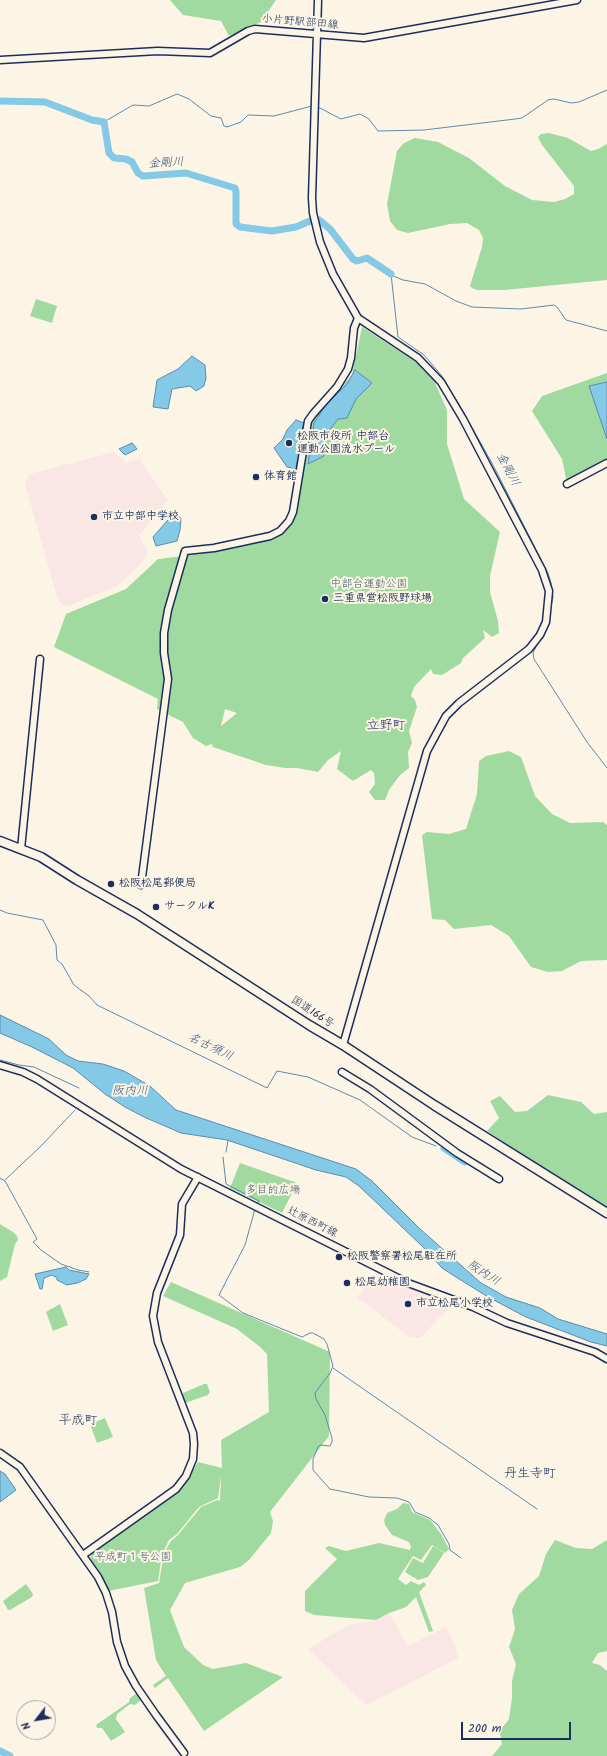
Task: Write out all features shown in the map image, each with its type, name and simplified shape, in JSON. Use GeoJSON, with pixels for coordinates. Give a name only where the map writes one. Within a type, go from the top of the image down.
{"type":"FeatureCollection","features":[{"type":"Feature","properties":{"kind":"highway","name":"国道166号"},"geometry":{"type":"LineString","coordinates":[[0,841],[41,857],[77,880],[137,912],[309,1025],[343,1045],[440,1110],[607,1214]]}},
{"type":"Feature","properties":{"kind":"street"},"geometry":{"type":"LineString","coordinates":[[318,0],[312,198],[313,213],[320,242],[333,274],[358,318],[418,358],[441,382],[463,418],[542,570],[550,591],[546,622],[540,635],[529,649],[446,716],[427,751],[343,1045]]}},
{"type":"Feature","properties":{"kind":"street","name":"小片野駅部田線"},"geometry":{"type":"LineString","coordinates":[[0,60],[158,51],[210,53],[248,31],[255,29],[364,38],[577,0]]}},
{"type":"Feature","properties":{"kind":"street"},"geometry":{"type":"LineString","coordinates":[[142,885],[168,679],[164,653],[164,633],[168,610],[185,551],[214,548],[270,536],[280,531],[289,521],[293,512],[308,421],[312,414],[337,387],[348,369],[351,358],[354,328],[358,318]]}},
{"type":"Feature","properties":{"kind":"street"},"geometry":{"type":"LineString","coordinates":[[567,484],[607,463]]}},
{"type":"Feature","properties":{"kind":"street"},"geometry":{"type":"LineString","coordinates":[[21,848],[40,659]]}},
{"type":"Feature","properties":{"kind":"street","name":"辻原西町線"},"geometry":{"type":"LineString","coordinates":[[0,1065],[23,1072],[36,1079],[174,1165],[408,1283],[466,1304],[507,1323],[595,1352],[607,1359]]}},
{"type":"Feature","properties":{"kind":"street"},"geometry":{"type":"LineString","coordinates":[[342,1072],[370,1089],[457,1153],[499,1179]]}},
{"type":"Feature","properties":{"kind":"street"},"geometry":{"type":"LineString","coordinates":[[83,1555],[176,1489],[186,1476],[193,1459],[193,1433],[158,1342],[153,1316],[157,1293],[180,1235],[182,1204],[198,1177]]}},
{"type":"Feature","properties":{"kind":"street"},"geometry":{"type":"LineString","coordinates":[[0,1453],[20,1467],[98,1577],[106,1593],[112,1612],[120,1653],[127,1671],[156,1715],[184,1753]]}},
{"type":"Feature","properties":{"kind":"shaded area","name":"市立中部中学校"},"geometry":{"type":"Polygon","coordinates":[[[114,452],[126,463],[139,459],[168,500],[139,535],[148,554],[137,568],[117,586],[68,606],[64,606],[58,600],[25,484],[30,474],[114,452]]]}},
{"type":"Feature","properties":{"kind":"shaded area","name":"市立松尾小学校"},"geometry":{"type":"Polygon","coordinates":[[[378,1272],[418,1291],[450,1302],[451,1306],[420,1338],[409,1337],[357,1297],[378,1272]]]}},
{"type":"Feature","properties":{"kind":"shaded area"},"geometry":{"type":"Polygon","coordinates":[[[389,1613],[408,1646],[446,1627],[454,1643],[458,1658],[366,1705],[308,1649],[348,1625],[377,1620],[389,1613]]]}},
{"type":"Feature","properties":{"kind":"green space"},"geometry":{"type":"Polygon","coordinates":[[[170,0],[276,0],[261,22],[229,36],[221,21],[183,15],[170,0]]]}},
{"type":"Feature","properties":{"kind":"green space"},"geometry":{"type":"Polygon","coordinates":[[[549,133],[568,138],[591,151],[607,144],[607,280],[504,290],[477,290],[470,286],[482,247],[483,238],[479,230],[467,223],[450,224],[408,233],[397,230],[390,221],[387,204],[397,151],[404,143],[415,138],[438,142],[469,158],[505,186],[532,200],[554,202],[565,199],[574,194],[574,186],[542,145],[538,137],[541,134],[549,133]]]}},
{"type":"Feature","properties":{"kind":"green space"},"geometry":{"type":"Polygon","coordinates":[[[36,299],[57,306],[52,323],[30,316],[36,299]]]}},
{"type":"Feature","properties":{"kind":"green space","name":"中部台運動公園"},"geometry":{"type":"Polygon","coordinates":[[[362,327],[434,374],[436,385],[447,410],[447,444],[464,499],[500,532],[490,576],[490,592],[498,621],[499,633],[492,637],[483,630],[485,638],[463,658],[461,663],[442,675],[433,674],[431,669],[414,687],[411,696],[415,700],[417,707],[409,731],[412,743],[408,752],[409,768],[400,775],[389,790],[385,800],[375,800],[369,792],[375,784],[374,773],[371,770],[353,781],[337,769],[341,751],[328,760],[318,772],[266,765],[213,747],[212,744],[206,746],[193,738],[183,722],[157,709],[158,699],[54,647],[66,614],[126,589],[158,559],[184,556],[270,536],[280,531],[293,512],[313,419],[352,375],[362,327]],[[225,709],[221,726],[237,713],[225,709]]]}},
{"type":"Feature","properties":{"kind":"green space"},"geometry":{"type":"Polygon","coordinates":[[[607,373],[607,463],[567,484],[562,459],[532,411],[542,396],[607,373]]]}},
{"type":"Feature","properties":{"kind":"green space"},"geometry":{"type":"Polygon","coordinates":[[[509,751],[521,757],[535,796],[552,814],[570,823],[603,822],[607,825],[607,960],[581,961],[562,971],[548,972],[531,967],[509,936],[491,925],[454,929],[445,920],[432,919],[422,835],[427,832],[449,834],[466,829],[477,794],[479,761],[486,756],[509,751]]]}},
{"type":"Feature","properties":{"kind":"green space"},"geometry":{"type":"Polygon","coordinates":[[[548,1095],[581,1102],[594,1114],[607,1112],[607,1210],[487,1131],[499,1118],[490,1101],[500,1096],[515,1112],[527,1111],[548,1095]]]}},
{"type":"Feature","properties":{"kind":"green space","name":"多目的広場"},"geometry":{"type":"Polygon","coordinates":[[[240,1163],[297,1183],[282,1213],[230,1188],[240,1163]]]}},
{"type":"Feature","properties":{"kind":"green space"},"geometry":{"type":"Polygon","coordinates":[[[0,1224],[13,1232],[17,1236],[18,1240],[15,1244],[7,1277],[0,1281],[0,1224]]]}},
{"type":"Feature","properties":{"kind":"green space","name":"平成町１号公園"},"geometry":{"type":"Polygon","coordinates":[[[171,1282],[330,1352],[329,1436],[270,1512],[273,1521],[271,1533],[249,1560],[240,1567],[185,1583],[170,1610],[184,1647],[203,1665],[213,1669],[246,1663],[283,1677],[204,1731],[168,1678],[155,1688],[153,1685],[166,1676],[156,1660],[144,1588],[159,1583],[164,1553],[171,1541],[178,1535],[201,1507],[217,1500],[220,1501],[221,1476],[218,1498],[199,1507],[177,1534],[169,1540],[162,1554],[158,1581],[108,1591],[90,1561],[92,1552],[183,1487],[198,1462],[222,1468],[221,1440],[269,1412],[267,1354],[237,1329],[163,1296],[171,1282]]]}},
{"type":"Feature","properties":{"kind":"green space"},"geometry":{"type":"Polygon","coordinates":[[[60,1304],[68,1325],[53,1331],[46,1312],[60,1304]]]}},
{"type":"Feature","properties":{"kind":"green space"},"geometry":{"type":"Polygon","coordinates":[[[207,1384],[210,1392],[208,1395],[185,1403],[181,1395],[183,1393],[207,1384]]]}},
{"type":"Feature","properties":{"kind":"green space"},"geometry":{"type":"Polygon","coordinates":[[[105,1418],[113,1437],[97,1443],[90,1424],[105,1418]]]}},
{"type":"Feature","properties":{"kind":"green space"},"geometry":{"type":"Polygon","coordinates":[[[403,1503],[409,1504],[412,1512],[430,1520],[441,1534],[449,1549],[445,1553],[432,1545],[421,1560],[413,1556],[398,1579],[406,1585],[411,1581],[419,1585],[424,1582],[426,1585],[419,1592],[433,1631],[429,1632],[416,1597],[406,1607],[389,1613],[376,1620],[314,1615],[305,1611],[305,1591],[337,1559],[325,1548],[329,1546],[346,1551],[379,1543],[410,1550],[411,1547],[409,1542],[392,1535],[385,1525],[384,1520],[387,1513],[397,1509],[403,1503]]]}},
{"type":"Feature","properties":{"kind":"green space"},"geometry":{"type":"Polygon","coordinates":[[[555,1540],[576,1548],[592,1549],[607,1540],[607,1651],[598,1653],[592,1663],[600,1665],[607,1671],[607,1756],[492,1756],[502,1744],[500,1733],[509,1719],[512,1698],[512,1681],[516,1664],[509,1647],[515,1629],[512,1610],[519,1594],[539,1576],[546,1554],[555,1540]]]}},
{"type":"Feature","properties":{"kind":"green space"},"geometry":{"type":"Polygon","coordinates":[[[433,1546],[444,1553],[428,1577],[418,1580],[405,1572],[413,1558],[423,1563],[433,1546]]]}},
{"type":"Feature","properties":{"kind":"green space"},"geometry":{"type":"Polygon","coordinates":[[[26,1584],[33,1594],[32,1597],[8,1610],[3,1601],[26,1584]]]}},
{"type":"Feature","properties":{"kind":"green space"},"geometry":{"type":"Polygon","coordinates":[[[137,1693],[141,1700],[135,1705],[130,1704],[117,1714],[116,1719],[125,1732],[111,1741],[102,1728],[97,1728],[96,1725],[129,1702],[130,1698],[137,1693]]]}},
{"type":"Feature","properties":{"kind":"water"},"geometry":{"type":"Polygon","coordinates":[[[192,356],[205,365],[206,378],[204,386],[196,391],[190,386],[172,389],[168,409],[153,407],[157,380],[178,369],[192,356]]]}},
{"type":"Feature","properties":{"kind":"water"},"geometry":{"type":"Polygon","coordinates":[[[355,370],[372,383],[356,399],[347,418],[338,419],[328,432],[322,446],[324,456],[308,464],[314,423],[325,406],[347,384],[355,370]]]}},
{"type":"Feature","properties":{"kind":"water"},"geometry":{"type":"Polygon","coordinates":[[[607,382],[607,439],[589,386],[607,382]]]}},
{"type":"Feature","properties":{"kind":"water","name":"松阪市役所 中部台 運動公園流水プール"},"geometry":{"type":"Polygon","coordinates":[[[296,420],[304,423],[296,469],[287,467],[274,448],[283,439],[287,430],[296,420]]]}},
{"type":"Feature","properties":{"kind":"water"},"geometry":{"type":"Polygon","coordinates":[[[132,443],[137,449],[125,455],[119,449],[132,443]]]}},
{"type":"Feature","properties":{"kind":"water"},"geometry":{"type":"Polygon","coordinates":[[[174,513],[177,513],[181,519],[177,541],[156,546],[153,537],[174,513]]]}},
{"type":"Feature","properties":{"kind":"water","name":"阪内川"},"geometry":{"type":"Polygon","coordinates":[[[0,1015],[49,1039],[66,1055],[78,1061],[103,1064],[124,1071],[150,1086],[176,1110],[356,1169],[372,1181],[419,1228],[481,1283],[506,1297],[540,1308],[558,1319],[607,1334],[607,1346],[591,1342],[526,1317],[488,1297],[442,1268],[423,1247],[359,1186],[346,1177],[316,1170],[227,1140],[181,1133],[144,1117],[105,1094],[73,1068],[32,1047],[0,1033],[0,1015]]]}},
{"type":"Feature","properties":{"kind":"water"},"geometry":{"type":"Polygon","coordinates":[[[66,1267],[69,1270],[89,1274],[86,1279],[67,1285],[57,1280],[57,1278],[52,1275],[44,1278],[42,1289],[40,1289],[35,1274],[66,1267]]]}},
{"type":"Feature","properties":{"kind":"water"},"geometry":{"type":"Polygon","coordinates":[[[0,1471],[5,1474],[16,1490],[0,1502],[0,1471]]]}},
{"type":"Feature","properties":{"kind":"waterway"},"geometry":{"type":"LineString","coordinates":[[318,107],[341,119],[360,114],[369,119],[378,131],[424,130],[522,118],[548,100],[554,99],[571,103],[579,102],[607,90]]}},
{"type":"Feature","properties":{"kind":"waterway"},"geometry":{"type":"LineString","coordinates":[[104,122],[133,105],[149,106],[177,94],[189,99],[211,116],[221,118],[224,126],[227,127],[241,122],[248,115],[274,116],[312,106]]}},
{"type":"Feature","properties":{"kind":"waterway","name":"金剛川"},"geometry":{"type":"LineString","coordinates":[[0,101],[45,102],[92,120],[104,122],[109,153],[114,158],[126,159],[132,162],[138,173],[143,176],[186,173],[235,188],[236,224],[240,227],[272,231],[296,227],[310,221]]}},
{"type":"Feature","properties":{"kind":"waterway","name":"金剛川"},"geometry":{"type":"LineString","coordinates":[[319,220],[330,229],[353,259],[357,261],[367,258],[391,274]]}},
{"type":"Feature","properties":{"kind":"waterway","name":"金剛川"},"geometry":{"type":"LineString","coordinates":[[391,274],[398,337],[424,355],[442,376],[493,465],[548,573],[553,597],[549,616]]}},
{"type":"Feature","properties":{"kind":"waterway"},"geometry":{"type":"LineString","coordinates":[[391,275],[403,280],[425,284],[456,301],[472,307],[521,309],[554,305],[566,320],[607,331]]}},
{"type":"Feature","properties":{"kind":"waterway","name":"金剛川"},"geometry":{"type":"LineString","coordinates":[[539,641],[533,653],[534,659],[587,742],[607,768]]}},
{"type":"Feature","properties":{"kind":"waterway","name":"名古須川"},"geometry":{"type":"LineString","coordinates":[[0,910],[7,913],[43,920],[56,945],[57,960],[62,964],[74,985],[89,996],[97,1005],[267,1088],[277,1071],[308,1077],[360,1100],[412,1137],[436,1146]]}},
{"type":"Feature","properties":{"kind":"waterway"},"geometry":{"type":"LineString","coordinates":[[0,1060],[34,1067],[79,1088]]}},
{"type":"Feature","properties":{"kind":"waterway"},"geometry":{"type":"LineString","coordinates":[[5,1180],[41,1146],[75,1110]]}},
{"type":"Feature","properties":{"kind":"waterway"},"geometry":{"type":"LineString","coordinates":[[226,1152],[228,1141]]}},
{"type":"Feature","properties":{"kind":"waterway","name":"名古須川"},"geometry":{"type":"LineString","coordinates":[[444,1148],[465,1162]]}},
{"type":"Feature","properties":{"kind":"waterway"},"geometry":{"type":"LineString","coordinates":[[223,1157],[226,1184],[259,1201],[257,1204]]}},
{"type":"Feature","properties":{"kind":"waterway"},"geometry":{"type":"LineString","coordinates":[[0,1178],[5,1181],[37,1239],[33,1242],[41,1250],[61,1264],[89,1272]]}},
{"type":"Feature","properties":{"kind":"waterway"},"geometry":{"type":"LineString","coordinates":[[255,1209],[245,1245],[219,1295],[243,1313],[302,1337],[313,1333],[324,1339],[327,1344],[333,1366],[330,1373],[315,1393],[316,1399],[325,1415],[332,1442],[330,1446],[320,1445],[318,1447],[313,1459],[313,1470],[330,1489],[369,1497],[397,1498],[409,1502],[415,1512],[429,1518],[438,1525],[449,1544],[450,1550],[461,1558]]}},
{"type":"Feature","properties":{"kind":"waterway"},"geometry":{"type":"LineString","coordinates":[[333,1368],[537,1509]]}},
{"type":"Feature","properties":{"kind":"waterway"},"geometry":{"type":"LineString","coordinates":[[0,1751],[10,1756]]}},
{"type":"Feature","properties":{"kind":"place","name":"松阪市役所 中部台 運動公園流水プール"},"geometry":{"type":"Point","coordinates":[289,443]}},
{"type":"Feature","properties":{"kind":"place","name":"体育館"},"geometry":{"type":"Point","coordinates":[256,477]}},
{"type":"Feature","properties":{"kind":"place","name":"市立中部中学校"},"geometry":{"type":"Point","coordinates":[94,517]}},
{"type":"Feature","properties":{"kind":"place","name":"三重県営松阪野球場"},"geometry":{"type":"Point","coordinates":[325,599]}},
{"type":"Feature","properties":{"kind":"place","name":"松阪松尾郵便局"},"geometry":{"type":"Point","coordinates":[111,884]}},
{"type":"Feature","properties":{"kind":"place","name":"サークルK"},"geometry":{"type":"Point","coordinates":[156,907]}},
{"type":"Feature","properties":{"kind":"place","name":"松阪警察署松尾駐在所"},"geometry":{"type":"Point","coordinates":[339,1257]}},
{"type":"Feature","properties":{"kind":"place","name":"松尾幼稚園"},"geometry":{"type":"Point","coordinates":[347,1283]}},
{"type":"Feature","properties":{"kind":"place","name":"市立松尾小学校"},"geometry":{"type":"Point","coordinates":[408,1304]}},
{"type":"Feature","properties":{"kind":"district","name":"立野町"},"geometry":{"type":"Point","coordinates":[386,727]}},
{"type":"Feature","properties":{"kind":"district","name":"平成町"},"geometry":{"type":"Point","coordinates":[78,1422]}},
{"type":"Feature","properties":{"kind":"district","name":"丹生寺町"},"geometry":{"type":"Point","coordinates":[530,1475]}}]}
